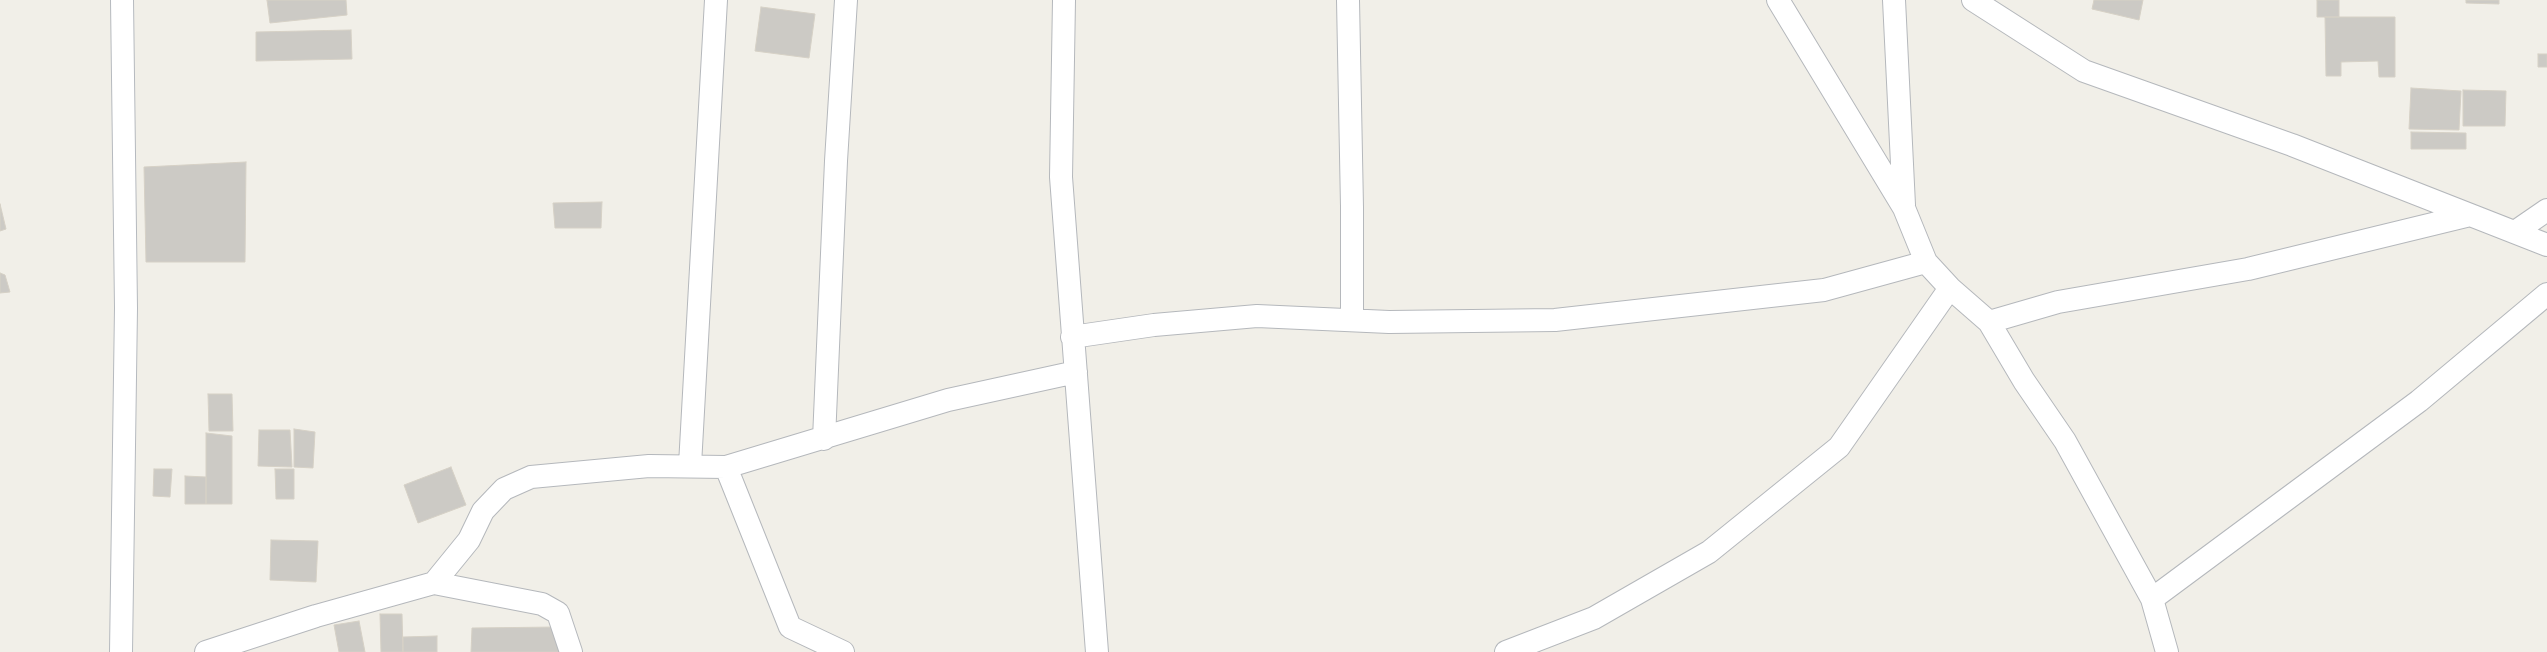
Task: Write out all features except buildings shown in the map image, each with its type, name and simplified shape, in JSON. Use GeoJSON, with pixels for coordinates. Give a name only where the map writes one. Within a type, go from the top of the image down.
{"type":"FeatureCollection","features":[{"type":"Feature","properties":{"kind":"street"},"geometry":{"type":"LineString","coordinates":[[121,652],[126,308],[122,0]]}},
{"type":"Feature","properties":{"kind":"street"},"geometry":{"type":"LineString","coordinates":[[690,465],[716,0]]}},
{"type":"Feature","properties":{"kind":"street"},"geometry":{"type":"LineString","coordinates":[[824,439],[836,161],[846,0]]}},
{"type":"Feature","properties":{"kind":"street"},"geometry":{"type":"LineString","coordinates":[[1064,0],[1061,177],[1097,652]]}},
{"type":"Feature","properties":{"kind":"street"},"geometry":{"type":"LineString","coordinates":[[1348,0],[1352,160],[1352,319]]}},
{"type":"Feature","properties":{"kind":"street"},"geometry":{"type":"LineString","coordinates":[[1778,0],[1904,208],[1926,262],[1950,288],[1989,322],[2024,381],[2065,441],[2152,599],[2167,652]]}},
{"type":"Feature","properties":{"kind":"street"},"geometry":{"type":"LineString","coordinates":[[1894,0],[1904,208]]}},
{"type":"Feature","properties":{"kind":"street"},"geometry":{"type":"LineString","coordinates":[[1973,0],[2084,71],[2292,145],[2547,245]]}},
{"type":"Feature","properties":{"kind":"street"},"geometry":{"type":"LineString","coordinates":[[2515,232],[2547,210]]}},
{"type":"Feature","properties":{"kind":"street"},"geometry":{"type":"LineString","coordinates":[[1989,322],[2058,302],[2248,269],[2470,215]]}},
{"type":"Feature","properties":{"kind":"street"},"geometry":{"type":"LineString","coordinates":[[1072,337],[1154,325],[1256,316],[1352,319],[1389,322],[1556,320],[1824,290],[1926,262]]}},
{"type":"Feature","properties":{"kind":"street"},"geometry":{"type":"LineString","coordinates":[[1506,652],[1594,618],[1709,552],[1833,452],[1839,447],[1903,358],[1950,288]]}},
{"type":"Feature","properties":{"kind":"street"},"geometry":{"type":"LineString","coordinates":[[2152,599],[2419,401],[2547,294]]}},
{"type":"Feature","properties":{"kind":"street"},"geometry":{"type":"LineString","coordinates":[[434,583],[469,540],[483,511],[504,489],[531,478],[558,473],[690,465],[726,467],[824,439],[948,400],[1076,372]]}},
{"type":"Feature","properties":{"kind":"street"},"geometry":{"type":"LineString","coordinates":[[726,467],[790,627],[843,652]]}},
{"type":"Feature","properties":{"kind":"street"},"geometry":{"type":"LineString","coordinates":[[206,652],[316,616],[434,583],[542,604],[558,613],[572,652]]}}]}
